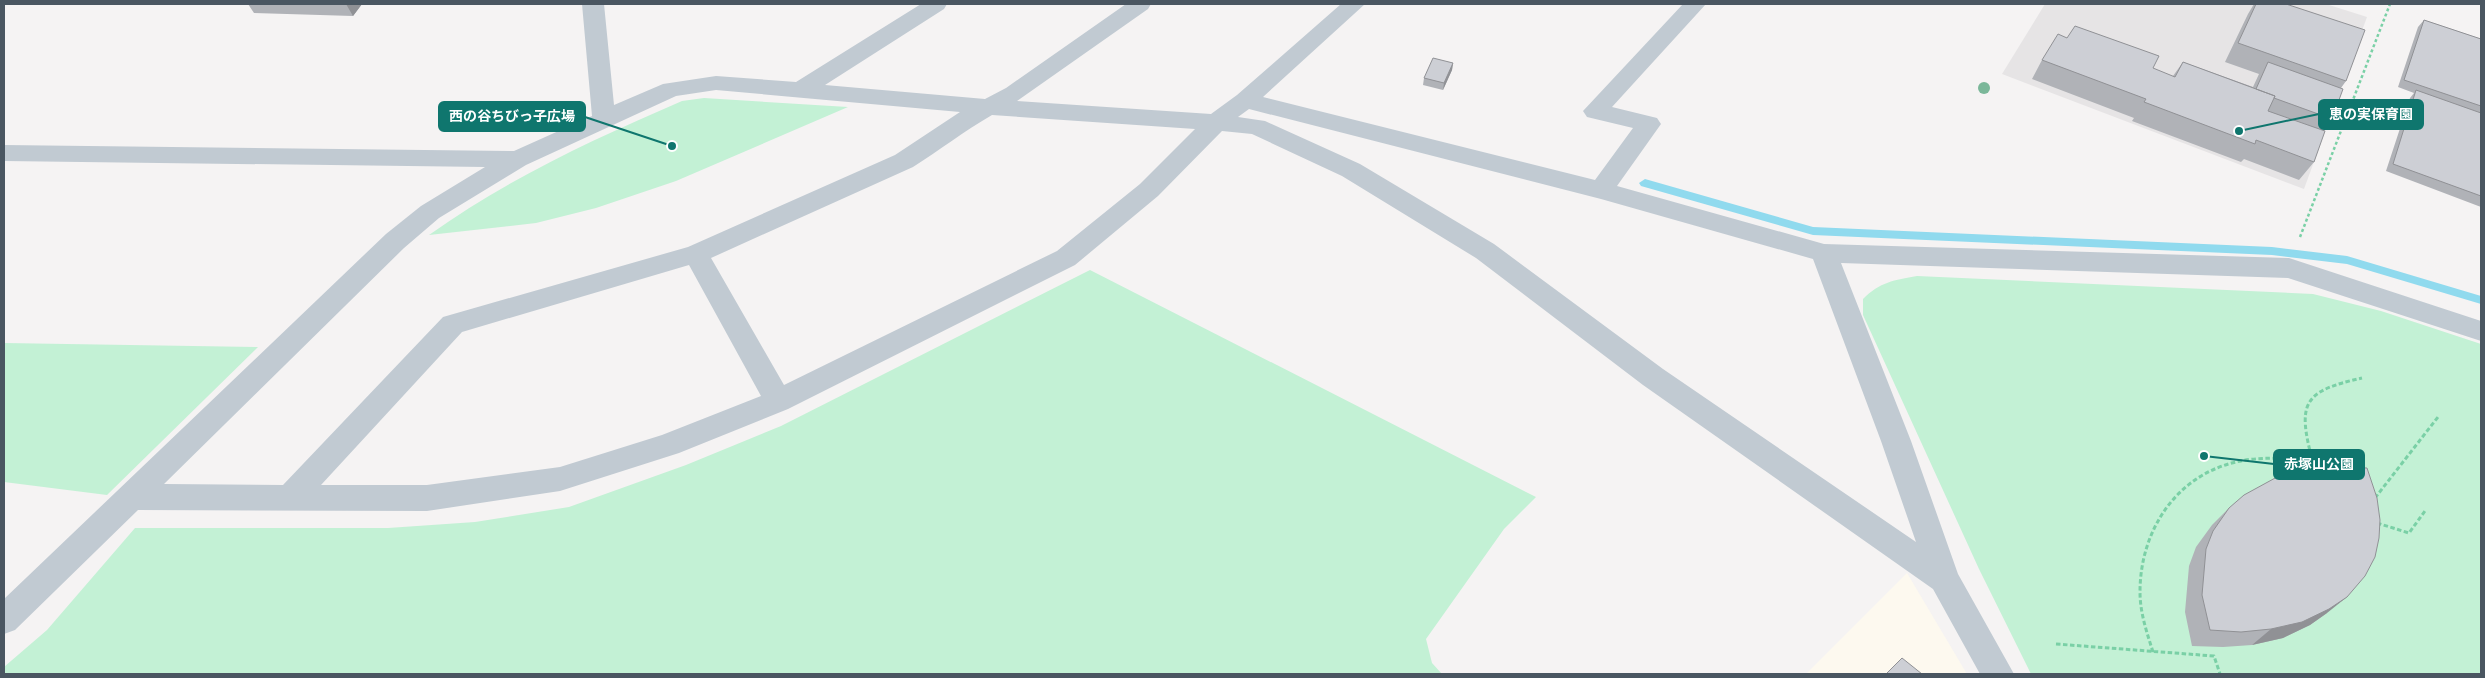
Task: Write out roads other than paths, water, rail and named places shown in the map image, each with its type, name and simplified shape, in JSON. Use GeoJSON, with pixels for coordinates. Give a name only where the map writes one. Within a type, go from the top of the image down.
{"type":"FeatureCollection","features":[{"type":"Feature","properties":{"kind":"street"},"geometry":{"type":"LineString","coordinates":[[594,4],[604,119]]}},
{"type":"Feature","properties":{"kind":"street"},"geometry":{"type":"LineString","coordinates":[[802,89],[936,4]]}},
{"type":"Feature","properties":{"kind":"street"},"geometry":{"type":"LineString","coordinates":[[290,497],[453,324],[696,254],[904,161],[929,146],[954,126],[1014,93],[1140,4]]}},
{"type":"Feature","properties":{"kind":"street"},"geometry":{"type":"LineString","coordinates":[[129,497],[427,498],[560,478],[669,445],[778,401],[1066,258],[1149,190],[1216,122],[1245,100],[1354,4]]}},
{"type":"Feature","properties":{"kind":"street"},"geometry":{"type":"LineString","coordinates":[[1601,190],[1649,124],[1595,111],[1695,4]]}},
{"type":"Feature","properties":{"kind":"street"},"geometry":{"type":"LineString","coordinates":[[4,620],[395,241],[430,212],[517,159],[670,89],[716,83],[802,89],[987,107],[1216,122],[1257,127],[1351,170],[1485,251],[1653,377],[1944,579]]}},
{"type":"Feature","properties":{"kind":"street"},"geometry":{"type":"LineString","coordinates":[[1245,100],[1601,190],[1824,253],[2289,268],[2481,331]]}},
{"type":"Feature","properties":{"kind":"street"},"geometry":{"type":"LineString","coordinates":[[4,153],[517,159]]}},
{"type":"Feature","properties":{"kind":"street"},"geometry":{"type":"LineString","coordinates":[[1824,253],[1896,441],[1944,579],[1997,674]]}},
{"type":"Feature","properties":{"kind":"street"},"geometry":{"type":"LineString","coordinates":[[696,254],[778,401]]}},
{"type":"Feature","properties":{"kind":"waterway"},"geometry":{"type":"LineString","coordinates":[[1645,183],[1813,231],[2272,251],[2347,260],[2481,300]]}},
{"type":"Feature","properties":{"kind":"place","name":"恵の実保育園"},"geometry":{"type":"Point","coordinates":[2239,131]}},
{"type":"Feature","properties":{"kind":"place","name":"西の谷ちびっ子広場"},"geometry":{"type":"Point","coordinates":[672,146]}},
{"type":"Feature","properties":{"kind":"place","name":"赤塚山公園"},"geometry":{"type":"Point","coordinates":[2204,456]}}]}
